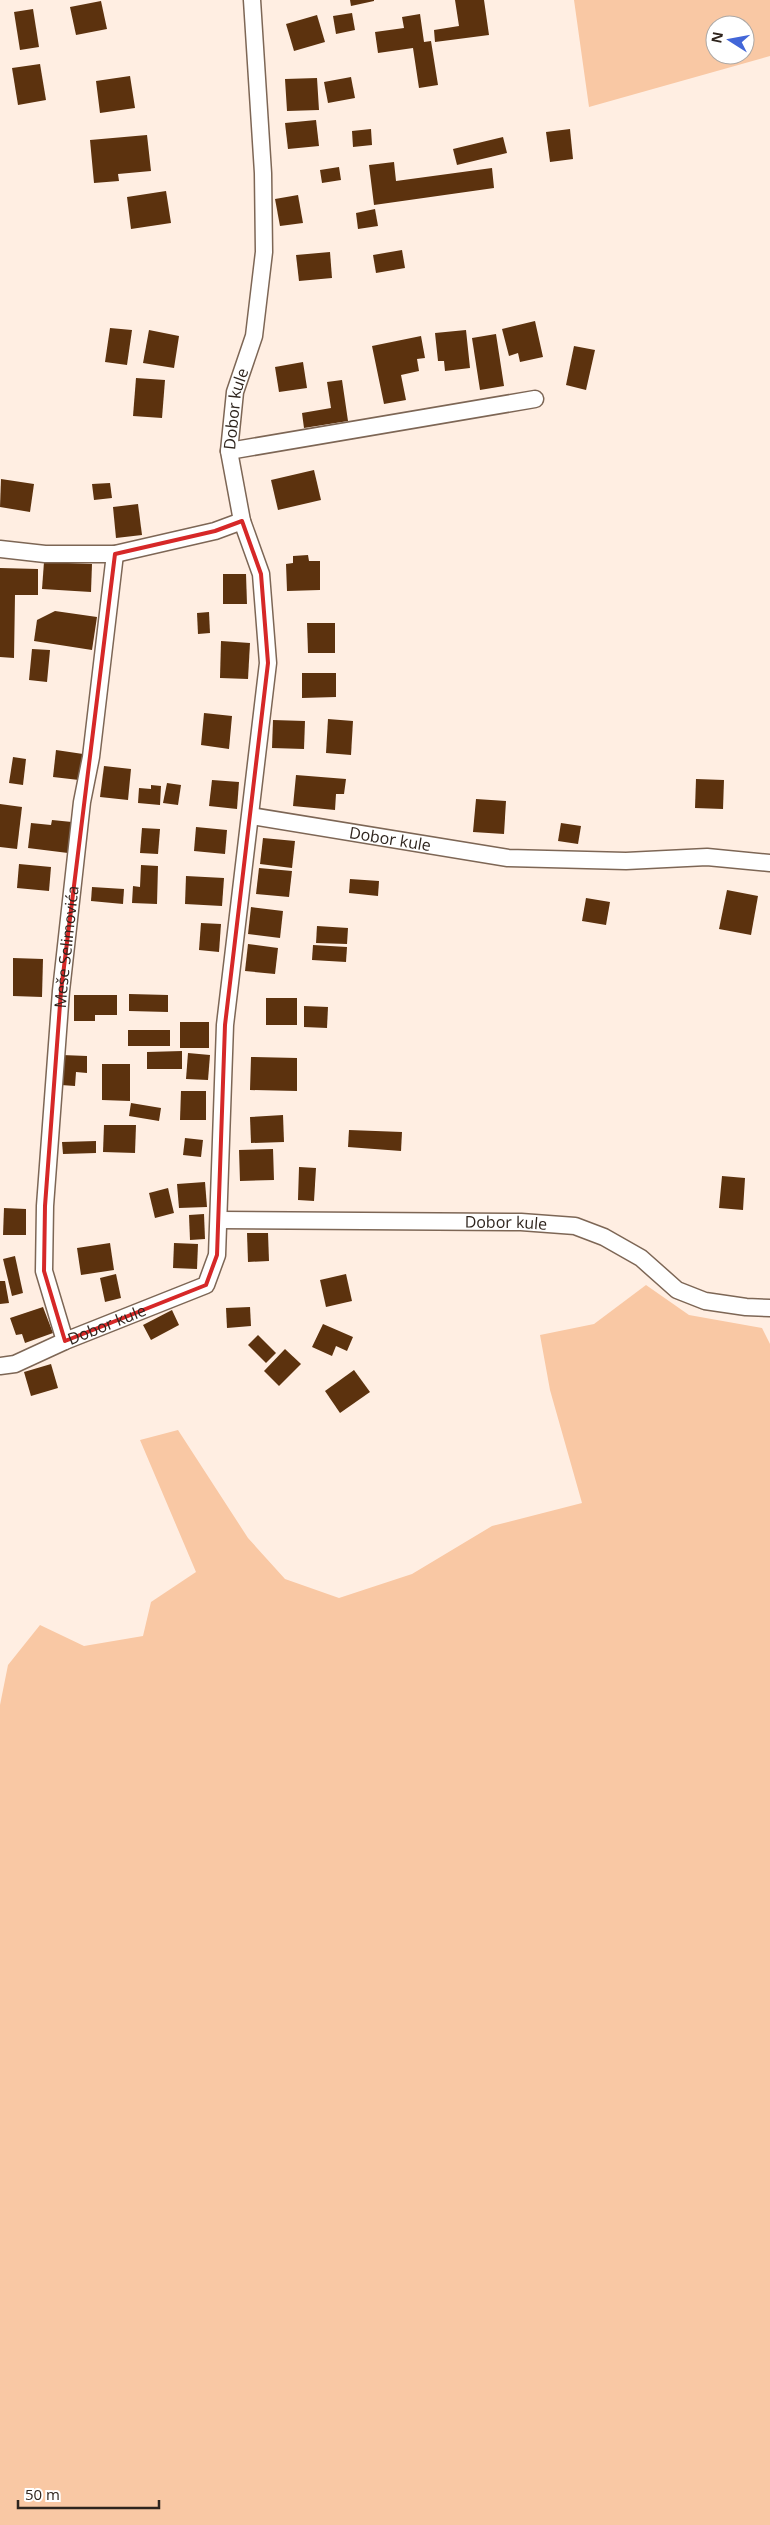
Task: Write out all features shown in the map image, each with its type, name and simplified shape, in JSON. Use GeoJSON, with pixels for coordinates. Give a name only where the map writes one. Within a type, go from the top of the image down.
{"type":"FeatureCollection","features":[{"type":"Feature","properties":{"kind":"street","name":"Dobor kule"},"geometry":{"type":"LineString","coordinates":[[0,1366],[15,1364],[65,1341],[206,1285],[217,1255],[220,1220],[225,1025],[268,663],[261,574],[242,520],[229,451],[235,392],[254,336],[264,252],[263,173],[252,0]]}},
{"type":"Feature","properties":{"kind":"street"},"geometry":{"type":"LineString","coordinates":[[229,451],[535,399]]}},
{"type":"Feature","properties":{"kind":"street"},"geometry":{"type":"LineString","coordinates":[[0,549],[45,554],[115,554],[215,531],[242,520]]}},
{"type":"Feature","properties":{"kind":"street","name":"Meše Selimovića"},"geometry":{"type":"LineString","coordinates":[[65,1341],[44,1271],[45,1206],[62,982],[82,802],[91,756],[115,554]]}},
{"type":"Feature","properties":{"kind":"street","name":"Dobor kule"},"geometry":{"type":"LineString","coordinates":[[251,816],[508,858],[626,861],[707,858],[770,863]]}},
{"type":"Feature","properties":{"kind":"street","name":"Dobor kule"},"geometry":{"type":"LineString","coordinates":[[220,1220],[521,1222],[575,1226],[604,1238],[641,1258],[677,1290],[705,1301],[746,1307],[770,1308]]}},
{"type":"Feature","properties":{"kind":"highlighted area"},"geometry":{"type":"Polygon","coordinates":[[[242,521],[261,574],[268,663],[225,1025],[217,1255],[206,1285],[65,1341],[44,1271],[45,1206],[61,991],[115,554],[215,531],[242,521]]]}},
{"type":"Feature","properties":{"kind":"shaded area"},"geometry":{"type":"Polygon","coordinates":[[[574,0],[770,0],[770,56],[755,60],[755,15],[705,15],[705,65],[738,65],[589,107],[574,0]]]}},
{"type":"Feature","properties":{"kind":"shaded area"},"geometry":{"type":"Polygon","coordinates":[[[646,1285],[689,1315],[762,1328],[770,1344],[770,2525],[0,2525],[0,1705],[8,1665],[40,1625],[84,1646],[143,1636],[151,1602],[196,1572],[140,1440],[178,1430],[248,1538],[285,1579],[339,1598],[412,1574],[492,1526],[582,1503],[550,1390],[540,1335],[594,1324],[646,1285]]]}},
{"type":"Feature","properties":{"kind":"building"},"geometry":{"type":"Polygon","coordinates":[[[350,0],[374,0],[374,1],[351,6],[350,0]]]}},
{"type":"Feature","properties":{"kind":"building"},"geometry":{"type":"Polygon","coordinates":[[[455,0],[484,0],[489,35],[435,42],[434,30],[459,26],[455,0]]]}},
{"type":"Feature","properties":{"kind":"building"},"geometry":{"type":"Polygon","coordinates":[[[101,1],[107,29],[76,35],[70,7],[101,1]]]}},
{"type":"Feature","properties":{"kind":"building"},"geometry":{"type":"Polygon","coordinates":[[[33,9],[39,47],[20,50],[14,12],[33,9]]]}},
{"type":"Feature","properties":{"kind":"building"},"geometry":{"type":"Polygon","coordinates":[[[352,13],[355,30],[336,34],[333,16],[352,13]]]}},
{"type":"Feature","properties":{"kind":"building"},"geometry":{"type":"Polygon","coordinates":[[[420,14],[424,42],[431,41],[438,85],[419,88],[413,48],[378,53],[375,32],[404,28],[402,17],[420,14]]]}},
{"type":"Feature","properties":{"kind":"building"},"geometry":{"type":"Polygon","coordinates":[[[317,15],[325,42],[294,51],[286,24],[317,15]]]}},
{"type":"Feature","properties":{"kind":"building"},"geometry":{"type":"Polygon","coordinates":[[[40,64],[46,100],[18,105],[12,68],[40,64]]]}},
{"type":"Feature","properties":{"kind":"building"},"geometry":{"type":"Polygon","coordinates":[[[130,76],[135,108],[100,113],[96,81],[130,76]]]}},
{"type":"Feature","properties":{"kind":"building"},"geometry":{"type":"Polygon","coordinates":[[[351,77],[355,98],[328,103],[324,82],[351,77]]]}},
{"type":"Feature","properties":{"kind":"building"},"geometry":{"type":"Polygon","coordinates":[[[317,78],[319,110],[287,111],[285,79],[317,78]]]}},
{"type":"Feature","properties":{"kind":"building"},"geometry":{"type":"Polygon","coordinates":[[[316,120],[319,146],[288,149],[285,123],[316,120]]]}},
{"type":"Feature","properties":{"kind":"building"},"geometry":{"type":"Polygon","coordinates":[[[371,129],[372,145],[353,147],[352,131],[371,129]]]}},
{"type":"Feature","properties":{"kind":"building"},"geometry":{"type":"Polygon","coordinates":[[[570,129],[573,159],[550,162],[546,132],[570,129]]]}},
{"type":"Feature","properties":{"kind":"building"},"geometry":{"type":"Polygon","coordinates":[[[147,135],[151,171],[118,174],[119,181],[94,183],[90,140],[147,135]]]}},
{"type":"Feature","properties":{"kind":"building"},"geometry":{"type":"Polygon","coordinates":[[[503,137],[507,153],[457,165],[453,149],[503,137]]]}},
{"type":"Feature","properties":{"kind":"building"},"geometry":{"type":"Polygon","coordinates":[[[394,162],[396,181],[492,168],[494,188],[374,205],[369,165],[394,162]]]}},
{"type":"Feature","properties":{"kind":"building"},"geometry":{"type":"Polygon","coordinates":[[[339,167],[341,180],[322,183],[320,170],[339,167]]]}},
{"type":"Feature","properties":{"kind":"building"},"geometry":{"type":"Polygon","coordinates":[[[166,191],[171,223],[131,229],[127,197],[166,191]]]}},
{"type":"Feature","properties":{"kind":"building"},"geometry":{"type":"Polygon","coordinates":[[[298,195],[303,223],[280,226],[275,199],[298,195]]]}},
{"type":"Feature","properties":{"kind":"building"},"geometry":{"type":"Polygon","coordinates":[[[375,209],[378,226],[358,229],[356,213],[375,209]]]}},
{"type":"Feature","properties":{"kind":"building"},"geometry":{"type":"Polygon","coordinates":[[[402,250],[405,268],[376,273],[373,255],[402,250]]]}},
{"type":"Feature","properties":{"kind":"building"},"geometry":{"type":"Polygon","coordinates":[[[330,252],[332,278],[299,281],[296,255],[330,252]]]}},
{"type":"Feature","properties":{"kind":"building"},"geometry":{"type":"Polygon","coordinates":[[[535,321],[543,357],[520,362],[518,353],[509,356],[502,329],[535,321]]]}},
{"type":"Feature","properties":{"kind":"building"},"geometry":{"type":"Polygon","coordinates":[[[110,328],[132,330],[127,365],[105,362],[110,328]]]}},
{"type":"Feature","properties":{"kind":"building"},"geometry":{"type":"Polygon","coordinates":[[[149,330],[179,336],[174,368],[143,363],[149,330]]]}},
{"type":"Feature","properties":{"kind":"building"},"geometry":{"type":"Polygon","coordinates":[[[466,330],[470,368],[445,371],[444,361],[438,361],[435,333],[466,330]]]}},
{"type":"Feature","properties":{"kind":"building"},"geometry":{"type":"Polygon","coordinates":[[[496,334],[504,386],[480,390],[472,338],[496,334]]]}},
{"type":"Feature","properties":{"kind":"building"},"geometry":{"type":"Polygon","coordinates":[[[421,336],[425,358],[417,359],[419,371],[401,375],[406,400],[384,404],[372,346],[421,336]]]}},
{"type":"Feature","properties":{"kind":"building"},"geometry":{"type":"Polygon","coordinates":[[[574,346],[595,350],[586,390],[566,385],[574,346]]]}},
{"type":"Feature","properties":{"kind":"building"},"geometry":{"type":"Polygon","coordinates":[[[303,362],[307,388],[279,392],[275,367],[303,362]]]}},
{"type":"Feature","properties":{"kind":"building"},"geometry":{"type":"Polygon","coordinates":[[[136,378],[165,380],[162,418],[133,416],[136,378]]]}},
{"type":"Feature","properties":{"kind":"building"},"geometry":{"type":"Polygon","coordinates":[[[342,380],[348,421],[304,428],[302,413],[331,408],[327,382],[342,380]]]}},
{"type":"Feature","properties":{"kind":"building"},"geometry":{"type":"Polygon","coordinates":[[[314,470],[321,500],[278,510],[271,480],[314,470]]]}},
{"type":"Feature","properties":{"kind":"building"},"geometry":{"type":"Polygon","coordinates":[[[1,479],[34,484],[30,512],[0,507],[1,479]]]}},
{"type":"Feature","properties":{"kind":"building"},"geometry":{"type":"Polygon","coordinates":[[[110,483],[112,498],[94,500],[92,484],[110,483]]]}},
{"type":"Feature","properties":{"kind":"building"},"geometry":{"type":"Polygon","coordinates":[[[138,504],[142,535],[116,538],[113,507],[138,504]]]}},
{"type":"Feature","properties":{"kind":"building"},"geometry":{"type":"Polygon","coordinates":[[[308,555],[309,561],[320,561],[320,590],[287,591],[286,564],[293,563],[293,556],[308,555]]]}},
{"type":"Feature","properties":{"kind":"building"},"geometry":{"type":"Polygon","coordinates":[[[44,562],[92,564],[91,592],[42,589],[44,562]]]}},
{"type":"Feature","properties":{"kind":"building"},"geometry":{"type":"Polygon","coordinates":[[[0,568],[38,569],[38,595],[15,595],[14,658],[0,657],[0,568]]]}},
{"type":"Feature","properties":{"kind":"building"},"geometry":{"type":"Polygon","coordinates":[[[223,574],[246,574],[247,604],[223,604],[223,574]]]}},
{"type":"Feature","properties":{"kind":"building"},"geometry":{"type":"Polygon","coordinates":[[[55,611],[97,617],[92,650],[34,641],[37,620],[55,611]]]}},
{"type":"Feature","properties":{"kind":"building"},"geometry":{"type":"Polygon","coordinates":[[[209,612],[210,633],[198,634],[197,613],[209,612]]]}},
{"type":"Feature","properties":{"kind":"building"},"geometry":{"type":"Polygon","coordinates":[[[307,623],[335,623],[335,653],[308,653],[307,623]]]}},
{"type":"Feature","properties":{"kind":"building"},"geometry":{"type":"Polygon","coordinates":[[[221,641],[250,643],[248,679],[220,678],[221,641]]]}},
{"type":"Feature","properties":{"kind":"building"},"geometry":{"type":"Polygon","coordinates":[[[32,649],[50,650],[47,682],[29,680],[32,649]]]}},
{"type":"Feature","properties":{"kind":"building"},"geometry":{"type":"Polygon","coordinates":[[[302,673],[336,673],[336,697],[302,698],[302,673]]]}},
{"type":"Feature","properties":{"kind":"building"},"geometry":{"type":"Polygon","coordinates":[[[204,713],[232,716],[229,749],[201,745],[204,713]]]}},
{"type":"Feature","properties":{"kind":"building"},"geometry":{"type":"Polygon","coordinates":[[[328,719],[353,721],[351,755],[326,753],[328,719]]]}},
{"type":"Feature","properties":{"kind":"building"},"geometry":{"type":"Polygon","coordinates":[[[273,720],[305,721],[304,749],[272,748],[273,720]]]}},
{"type":"Feature","properties":{"kind":"building"},"geometry":{"type":"Polygon","coordinates":[[[56,750],[83,754],[79,780],[53,777],[56,750]]]}},
{"type":"Feature","properties":{"kind":"building"},"geometry":{"type":"Polygon","coordinates":[[[13,757],[26,759],[23,785],[9,783],[13,757]]]}},
{"type":"Feature","properties":{"kind":"building"},"geometry":{"type":"Polygon","coordinates":[[[104,766],[131,769],[128,800],[100,797],[104,766]]]}},
{"type":"Feature","properties":{"kind":"building"},"geometry":{"type":"Polygon","coordinates":[[[296,775],[346,779],[344,794],[336,794],[335,810],[293,806],[296,775]]]}},
{"type":"Feature","properties":{"kind":"building"},"geometry":{"type":"Polygon","coordinates":[[[696,779],[724,780],[723,809],[695,808],[696,779]]]}},
{"type":"Feature","properties":{"kind":"building"},"geometry":{"type":"Polygon","coordinates":[[[212,780],[239,782],[237,809],[209,806],[212,780]]]}},
{"type":"Feature","properties":{"kind":"building"},"geometry":{"type":"Polygon","coordinates":[[[167,783],[181,785],[178,805],[163,803],[167,783]]]}},
{"type":"Feature","properties":{"kind":"building"},"geometry":{"type":"Polygon","coordinates":[[[151,785],[161,786],[160,805],[138,803],[139,788],[151,789],[151,785]]]}},
{"type":"Feature","properties":{"kind":"building"},"geometry":{"type":"Polygon","coordinates":[[[476,799],[506,801],[504,834],[473,832],[476,799]]]}},
{"type":"Feature","properties":{"kind":"building"},"geometry":{"type":"Polygon","coordinates":[[[0,804],[22,807],[17,849],[0,847],[0,804]]]}},
{"type":"Feature","properties":{"kind":"building"},"geometry":{"type":"Polygon","coordinates":[[[52,820],[72,822],[68,853],[28,848],[31,823],[51,825],[52,820]]]}},
{"type":"Feature","properties":{"kind":"building"},"geometry":{"type":"Polygon","coordinates":[[[561,823],[581,826],[578,844],[558,841],[561,823]]]}},
{"type":"Feature","properties":{"kind":"building"},"geometry":{"type":"Polygon","coordinates":[[[196,827],[227,830],[225,854],[194,851],[196,827]]]}},
{"type":"Feature","properties":{"kind":"building"},"geometry":{"type":"Polygon","coordinates":[[[142,828],[160,829],[158,854],[140,853],[142,828]]]}},
{"type":"Feature","properties":{"kind":"building"},"geometry":{"type":"Polygon","coordinates":[[[263,838],[295,841],[292,868],[260,864],[263,838]]]}},
{"type":"Feature","properties":{"kind":"building"},"geometry":{"type":"Polygon","coordinates":[[[19,864],[51,867],[49,891],[17,888],[19,864]]]}},
{"type":"Feature","properties":{"kind":"building"},"geometry":{"type":"Polygon","coordinates":[[[141,865],[158,866],[157,904],[132,903],[133,886],[140,887],[141,865]]]}},
{"type":"Feature","properties":{"kind":"building"},"geometry":{"type":"Polygon","coordinates":[[[259,868],[292,871],[289,897],[256,894],[259,868]]]}},
{"type":"Feature","properties":{"kind":"building"},"geometry":{"type":"Polygon","coordinates":[[[186,876],[224,878],[222,906],[185,904],[186,876]]]}},
{"type":"Feature","properties":{"kind":"building"},"geometry":{"type":"Polygon","coordinates":[[[350,879],[379,881],[378,896],[349,893],[350,879]]]}},
{"type":"Feature","properties":{"kind":"building"},"geometry":{"type":"Polygon","coordinates":[[[92,887],[124,889],[123,904],[91,901],[92,887]]]}},
{"type":"Feature","properties":{"kind":"building"},"geometry":{"type":"Polygon","coordinates":[[[727,890],[758,896],[751,935],[719,929],[727,890]]]}},
{"type":"Feature","properties":{"kind":"building"},"geometry":{"type":"Polygon","coordinates":[[[586,898],[610,902],[606,925],[582,921],[586,898]]]}},
{"type":"Feature","properties":{"kind":"building"},"geometry":{"type":"Polygon","coordinates":[[[251,907],[283,911],[280,938],[248,934],[251,907]]]}},
{"type":"Feature","properties":{"kind":"building"},"geometry":{"type":"Polygon","coordinates":[[[201,923],[221,924],[219,952],[199,950],[201,923]]]}},
{"type":"Feature","properties":{"kind":"building"},"geometry":{"type":"Polygon","coordinates":[[[317,926],[348,928],[347,944],[316,943],[317,926]]]}},
{"type":"Feature","properties":{"kind":"building"},"geometry":{"type":"Polygon","coordinates":[[[248,944],[278,948],[275,974],[245,971],[248,944]]]}},
{"type":"Feature","properties":{"kind":"building"},"geometry":{"type":"Polygon","coordinates":[[[313,945],[347,947],[346,962],[312,960],[313,945]]]}},
{"type":"Feature","properties":{"kind":"building"},"geometry":{"type":"Polygon","coordinates":[[[13,958],[43,959],[42,997],[13,996],[13,958]]]}},
{"type":"Feature","properties":{"kind":"building"},"geometry":{"type":"Polygon","coordinates":[[[129,994],[168,995],[168,1012],[129,1011],[129,994]]]}},
{"type":"Feature","properties":{"kind":"building"},"geometry":{"type":"Polygon","coordinates":[[[74,995],[117,995],[117,1015],[95,1015],[95,1021],[74,1021],[74,995]]]}},
{"type":"Feature","properties":{"kind":"building"},"geometry":{"type":"Polygon","coordinates":[[[266,998],[297,998],[297,1025],[266,1025],[266,998]]]}},
{"type":"Feature","properties":{"kind":"building"},"geometry":{"type":"Polygon","coordinates":[[[304,1006],[328,1007],[327,1028],[304,1027],[304,1006]]]}},
{"type":"Feature","properties":{"kind":"building"},"geometry":{"type":"Polygon","coordinates":[[[180,1022],[209,1022],[209,1048],[180,1048],[180,1022]]]}},
{"type":"Feature","properties":{"kind":"building"},"geometry":{"type":"Polygon","coordinates":[[[128,1030],[170,1030],[170,1046],[128,1046],[128,1030]]]}},
{"type":"Feature","properties":{"kind":"building"},"geometry":{"type":"Polygon","coordinates":[[[182,1051],[182,1069],[147,1069],[147,1052],[182,1051]]]}},
{"type":"Feature","properties":{"kind":"building"},"geometry":{"type":"Polygon","coordinates":[[[188,1053],[210,1055],[208,1080],[186,1079],[188,1053]]]}},
{"type":"Feature","properties":{"kind":"building"},"geometry":{"type":"Polygon","coordinates":[[[62,1055],[87,1056],[87,1073],[76,1072],[75,1086],[61,1085],[62,1055]]]}},
{"type":"Feature","properties":{"kind":"building"},"geometry":{"type":"Polygon","coordinates":[[[251,1057],[297,1058],[297,1091],[250,1090],[251,1057]]]}},
{"type":"Feature","properties":{"kind":"building"},"geometry":{"type":"Polygon","coordinates":[[[102,1064],[130,1064],[130,1101],[102,1100],[102,1064]]]}},
{"type":"Feature","properties":{"kind":"building"},"geometry":{"type":"Polygon","coordinates":[[[181,1091],[206,1091],[206,1120],[180,1120],[181,1091]]]}},
{"type":"Feature","properties":{"kind":"building"},"geometry":{"type":"Polygon","coordinates":[[[131,1103],[161,1108],[159,1121],[129,1116],[131,1103]]]}},
{"type":"Feature","properties":{"kind":"building"},"geometry":{"type":"Polygon","coordinates":[[[283,1115],[284,1142],[251,1143],[250,1117],[283,1115]]]}},
{"type":"Feature","properties":{"kind":"building"},"geometry":{"type":"Polygon","coordinates":[[[104,1125],[136,1125],[135,1153],[103,1152],[104,1125]]]}},
{"type":"Feature","properties":{"kind":"building"},"geometry":{"type":"Polygon","coordinates":[[[349,1130],[402,1132],[401,1151],[348,1147],[349,1130]]]}},
{"type":"Feature","properties":{"kind":"building"},"geometry":{"type":"Polygon","coordinates":[[[185,1138],[203,1140],[201,1157],[183,1155],[185,1138]]]}},
{"type":"Feature","properties":{"kind":"building"},"geometry":{"type":"Polygon","coordinates":[[[96,1141],[96,1153],[63,1154],[62,1142],[96,1141]]]}},
{"type":"Feature","properties":{"kind":"building"},"geometry":{"type":"Polygon","coordinates":[[[273,1149],[274,1180],[240,1181],[239,1150],[273,1149]]]}},
{"type":"Feature","properties":{"kind":"building"},"geometry":{"type":"Polygon","coordinates":[[[299,1167],[316,1168],[314,1201],[298,1200],[299,1167]]]}},
{"type":"Feature","properties":{"kind":"building"},"geometry":{"type":"Polygon","coordinates":[[[722,1176],[745,1178],[743,1210],[719,1208],[722,1176]]]}},
{"type":"Feature","properties":{"kind":"building"},"geometry":{"type":"Polygon","coordinates":[[[205,1182],[207,1207],[179,1208],[177,1184],[205,1182]]]}},
{"type":"Feature","properties":{"kind":"building"},"geometry":{"type":"Polygon","coordinates":[[[168,1188],[174,1213],[155,1218],[149,1193],[168,1188]]]}},
{"type":"Feature","properties":{"kind":"building"},"geometry":{"type":"Polygon","coordinates":[[[4,1208],[26,1209],[26,1235],[3,1235],[4,1208]]]}},
{"type":"Feature","properties":{"kind":"building"},"geometry":{"type":"Polygon","coordinates":[[[204,1214],[205,1239],[190,1240],[189,1215],[204,1214]]]}},
{"type":"Feature","properties":{"kind":"building"},"geometry":{"type":"Polygon","coordinates":[[[247,1233],[268,1233],[269,1261],[248,1262],[247,1233]]]}},
{"type":"Feature","properties":{"kind":"building"},"geometry":{"type":"Polygon","coordinates":[[[110,1243],[114,1270],[81,1275],[77,1248],[110,1243]]]}},
{"type":"Feature","properties":{"kind":"building"},"geometry":{"type":"Polygon","coordinates":[[[174,1243],[198,1244],[197,1269],[173,1268],[174,1243]]]}},
{"type":"Feature","properties":{"kind":"building"},"geometry":{"type":"Polygon","coordinates":[[[15,1256],[23,1293],[12,1296],[3,1259],[15,1256]]]}},
{"type":"Feature","properties":{"kind":"building"},"geometry":{"type":"Polygon","coordinates":[[[116,1274],[121,1298],[105,1302],[100,1278],[116,1274]]]}},
{"type":"Feature","properties":{"kind":"building"},"geometry":{"type":"Polygon","coordinates":[[[346,1274],[352,1301],[326,1307],[320,1280],[346,1274]]]}},
{"type":"Feature","properties":{"kind":"building"},"geometry":{"type":"Polygon","coordinates":[[[0,1281],[5,1281],[9,1303],[0,1304],[0,1281]]]}},
{"type":"Feature","properties":{"kind":"building"},"geometry":{"type":"Polygon","coordinates":[[[43,1307],[53,1333],[25,1343],[22,1334],[16,1335],[10,1318],[43,1307]]]}},
{"type":"Feature","properties":{"kind":"building"},"geometry":{"type":"Polygon","coordinates":[[[250,1307],[251,1326],[227,1328],[226,1308],[250,1307]]]}},
{"type":"Feature","properties":{"kind":"building"},"geometry":{"type":"Polygon","coordinates":[[[172,1310],[179,1325],[151,1340],[143,1325],[172,1310]]]}},
{"type":"Feature","properties":{"kind":"building"},"geometry":{"type":"Polygon","coordinates":[[[323,1324],[353,1337],[347,1351],[336,1346],[332,1356],[312,1347],[323,1324]]]}},
{"type":"Feature","properties":{"kind":"building"},"geometry":{"type":"Polygon","coordinates":[[[258,1335],[276,1353],[266,1363],[248,1345],[258,1335]]]}},
{"type":"Feature","properties":{"kind":"building"},"geometry":{"type":"Polygon","coordinates":[[[285,1349],[301,1364],[279,1386],[264,1371],[285,1349]]]}},
{"type":"Feature","properties":{"kind":"building"},"geometry":{"type":"Polygon","coordinates":[[[51,1364],[58,1388],[31,1396],[24,1372],[51,1364]]]}},
{"type":"Feature","properties":{"kind":"building"},"geometry":{"type":"Polygon","coordinates":[[[354,1370],[370,1392],[340,1413],[325,1391],[354,1370]]]}}]}
